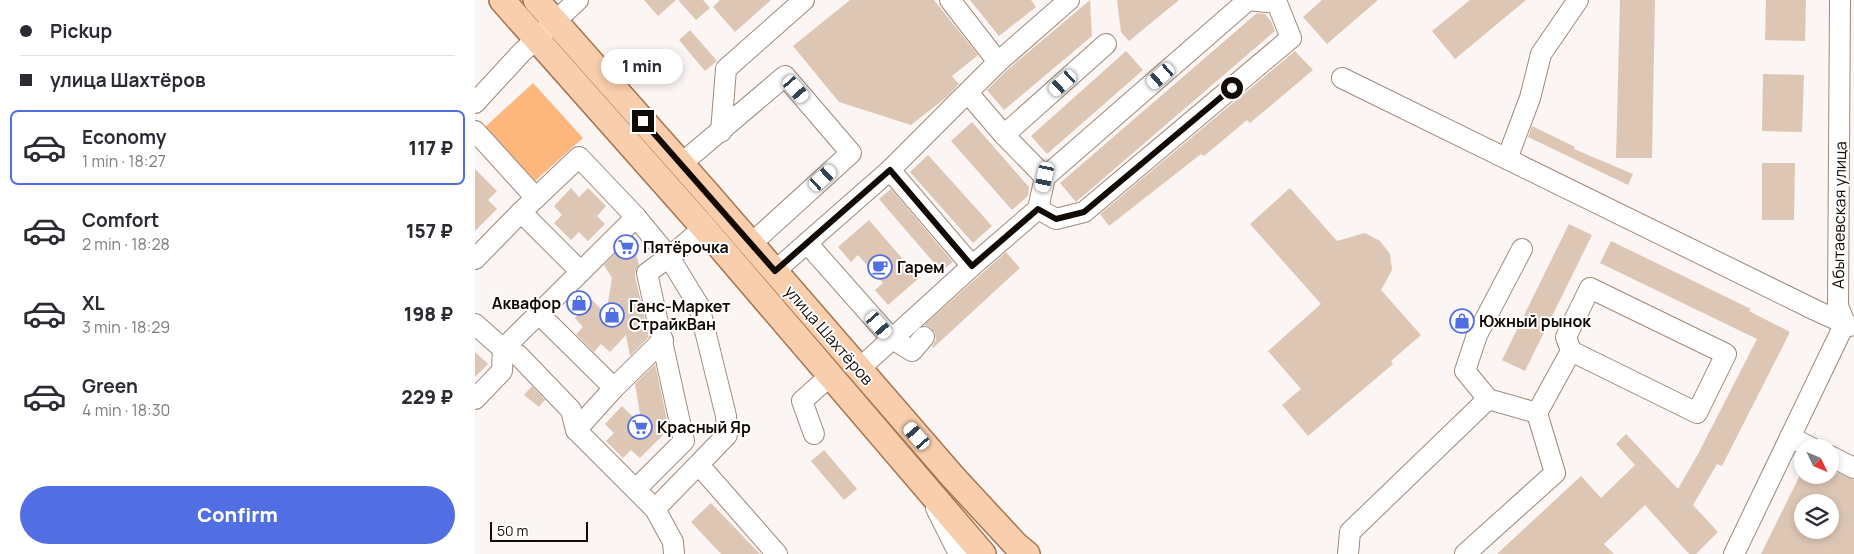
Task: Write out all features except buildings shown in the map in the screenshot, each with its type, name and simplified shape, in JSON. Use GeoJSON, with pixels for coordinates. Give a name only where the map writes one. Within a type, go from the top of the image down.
{"type":"FeatureCollection","features":[{"type":"Feature","properties":{"kind":"main road","name":"улица Шахтёров"},"geometry":{"type":"LineString","coordinates":[[502,0],[704,228],[983,554]]}},
{"type":"Feature","properties":{"kind":"main road","name":"улица Шахтёров"},"geometry":{"type":"LineString","coordinates":[[536,0],[775,271],[953,477],[1016,545],[1027,554]]}},
{"type":"Feature","properties":{"kind":"street"},"geometry":{"type":"LineString","coordinates":[[475,103],[521,53],[578,0]]}},
{"type":"Feature","properties":{"kind":"street"},"geometry":{"type":"LineString","coordinates":[[721,132],[726,69],[803,0]]}},
{"type":"Feature","properties":{"kind":"street"},"geometry":{"type":"LineString","coordinates":[[950,0],[998,62]]}},
{"type":"Feature","properties":{"kind":"street"},"geometry":{"type":"LineString","coordinates":[[859,369],[891,338],[1038,209],[1045,177],[1247,0],[1279,2],[1291,38],[1084,212],[1056,219],[1038,209]]}},
{"type":"Feature","properties":{"kind":"street"},"geometry":{"type":"LineString","coordinates":[[1507,159],[1530,98],[1541,54],[1578,0]]}},
{"type":"Feature","properties":{"kind":"street","name":"Абытаевская улица"},"geometry":{"type":"LineString","coordinates":[[1840,0],[1847,99],[1846,259],[1838,306],[1850,325]]}},
{"type":"Feature","properties":{"kind":"street"},"geometry":{"type":"LineString","coordinates":[[775,271],[890,170],[1060,3]]}},
{"type":"Feature","properties":{"kind":"street"},"geometry":{"type":"LineString","coordinates":[[1004,135],[1106,44]]}},
{"type":"Feature","properties":{"kind":"street"},"geometry":{"type":"LineString","coordinates":[[681,164],[785,76],[851,153],[751,244]]}},
{"type":"Feature","properties":{"kind":"street"},"geometry":{"type":"LineString","coordinates":[[1342,78],[1815,310],[1850,325],[1790,437],[1734,554]]}},
{"type":"Feature","properties":{"kind":"street"},"geometry":{"type":"LineString","coordinates":[[968,92],[1004,135],[1045,177]]}},
{"type":"Feature","properties":{"kind":"street"},"geometry":{"type":"LineString","coordinates":[[475,131],[536,198]]}},
{"type":"Feature","properties":{"kind":"street"},"geometry":{"type":"LineString","coordinates":[[475,259],[579,157],[636,217],[669,257],[699,306],[726,416],[727,435],[655,509]]}},
{"type":"Feature","properties":{"kind":"street"},"geometry":{"type":"LineString","coordinates":[[890,170],[972,266]]}},
{"type":"Feature","properties":{"kind":"street"},"geometry":{"type":"LineString","coordinates":[[521,212],[580,271]]}},
{"type":"Feature","properties":{"kind":"street"},"geometry":{"type":"LineString","coordinates":[[475,399],[502,371],[503,349],[636,217]]}},
{"type":"Feature","properties":{"kind":"street"},"geometry":{"type":"LineString","coordinates":[[636,489],[684,441],[647,273],[704,228]]}},
{"type":"Feature","properties":{"kind":"street"},"geometry":{"type":"LineString","coordinates":[[807,243],[891,338],[911,351],[924,337]]}},
{"type":"Feature","properties":{"kind":"street"},"geometry":{"type":"LineString","coordinates":[[1522,249],[1477,335],[1465,371],[1488,399],[1537,413]]}},
{"type":"Feature","properties":{"kind":"street"},"geometry":{"type":"LineString","coordinates":[[1465,554],[1555,472],[1537,413],[1571,351],[1566,337],[1590,288],[1726,354],[1697,413],[1571,351]]}},
{"type":"Feature","properties":{"kind":"street"},"geometry":{"type":"LineString","coordinates":[[538,313],[613,388]]}},
{"type":"Feature","properties":{"kind":"street"},"geometry":{"type":"LineString","coordinates":[[475,324],[503,349],[518,356],[571,410],[576,430],[655,509],[673,542],[674,554]]}},
{"type":"Feature","properties":{"kind":"street"},"geometry":{"type":"LineString","coordinates":[[576,430],[613,388],[663,340]]}},
{"type":"Feature","properties":{"kind":"street"},"geometry":{"type":"LineString","coordinates":[[814,434],[802,401],[831,375]]}},
{"type":"Feature","properties":{"kind":"street"},"geometry":{"type":"LineString","coordinates":[[1348,554],[1350,532],[1488,399]]}},
{"type":"Feature","properties":{"kind":"street"},"geometry":{"type":"LineString","coordinates":[[1790,437],[1794,439]]}},
{"type":"Feature","properties":{"kind":"street"},"geometry":{"type":"LineString","coordinates":[[1839,460],[1854,468]]}},
{"type":"Feature","properties":{"kind":"street"},"geometry":{"type":"LineString","coordinates":[[699,464],[777,554]]}},
{"type":"Feature","properties":{"kind":"street"},"geometry":{"type":"LineString","coordinates":[[926,488],[959,554]]}},
{"type":"Feature","properties":{"kind":"shaded area"},"geometry":{"type":"Polygon","coordinates":[[[533,83],[583,138],[535,181],[485,127],[533,83]]]}},
{"type":"Feature","properties":{"kind":"place","name":"Пятёрочка"},"geometry":{"type":"Point","coordinates":[626,247]}},
{"type":"Feature","properties":{"kind":"place","name":"Гарем"},"geometry":{"type":"Point","coordinates":[880,267]}},
{"type":"Feature","properties":{"kind":"place","name":"Аквафор"},"geometry":{"type":"Point","coordinates":[579,303]}},
{"type":"Feature","properties":{"kind":"place","name":"Ганс-Маркет СтрайкВан"},"geometry":{"type":"Point","coordinates":[612,315]}},
{"type":"Feature","properties":{"kind":"place","name":"Южный рынок"},"geometry":{"type":"Point","coordinates":[1462,321]}},
{"type":"Feature","properties":{"kind":"place","name":"Красный Яр"},"geometry":{"type":"Point","coordinates":[640,427]}},
{"type":"Feature","properties":{"kind":"route"},"geometry":{"type":"LineString","coordinates":[[643,121],[775,271],[890,170],[972,266],[1038,209],[1056,219],[1084,212],[1232,88]]}}]}
